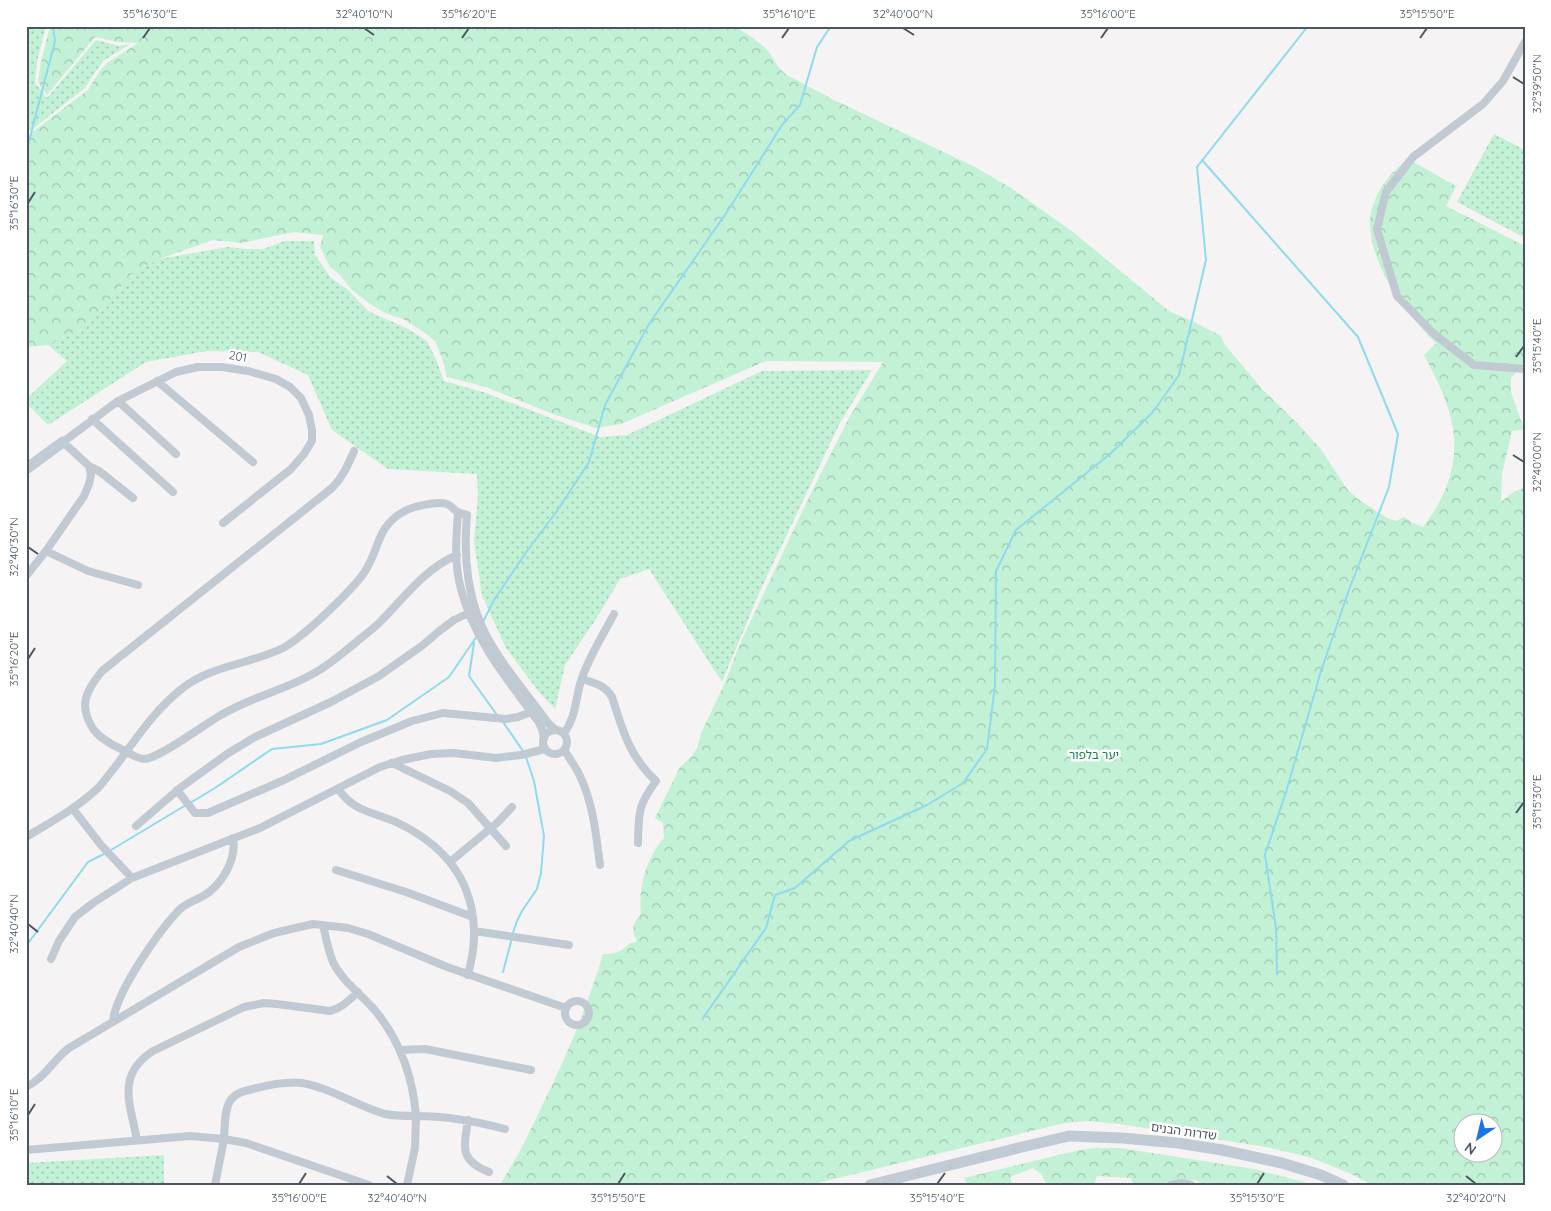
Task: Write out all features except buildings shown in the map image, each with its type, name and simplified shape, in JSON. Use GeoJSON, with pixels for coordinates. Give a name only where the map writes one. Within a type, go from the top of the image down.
{"type":"FeatureCollection","features":[{"type":"Feature","properties":{"kind":"main road","name":"201"},"geometry":{"type":"LineString","coordinates":[[26,469],[63,442]]}},
{"type":"Feature","properties":{"kind":"main road","name":"שדרות הבנים"},"geometry":{"type":"LineString","coordinates":[[870,1185],[1069,1136],[1178,1143],[1222,1150],[1282,1163],[1321,1175],[1343,1185]]}},
{"type":"Feature","properties":{"kind":"street"},"geometry":{"type":"LineString","coordinates":[[1525,42],[1503,81],[1483,104],[1413,157],[1386,192],[1377,229],[1397,296],[1434,334],[1474,365],[1525,369]]}},
{"type":"Feature","properties":{"kind":"street","name":"201"},"geometry":{"type":"LineString","coordinates":[[63,442],[118,401],[176,372],[198,367],[222,367],[248,371],[290,386],[301,398],[310,415],[312,441],[291,469],[223,523]]}},
{"type":"Feature","properties":{"kind":"street"},"geometry":{"type":"LineString","coordinates":[[156,382],[253,462]]}},
{"type":"Feature","properties":{"kind":"street"},"geometry":{"type":"LineString","coordinates":[[118,401],[176,454]]}},
{"type":"Feature","properties":{"kind":"street"},"geometry":{"type":"LineString","coordinates":[[92,420],[173,492]]}},
{"type":"Feature","properties":{"kind":"street"},"geometry":{"type":"LineString","coordinates":[[63,442],[89,466],[99,471],[133,498]]}},
{"type":"Feature","properties":{"kind":"street"},"geometry":{"type":"LineString","coordinates":[[354,451],[342,476],[332,488],[102,671],[93,682],[86,696],[85,709],[95,731],[105,741],[136,756],[146,759],[159,754],[222,714],[256,698],[306,679],[327,665],[379,624],[424,576],[442,561],[457,555]]}},
{"type":"Feature","properties":{"kind":"street"},"geometry":{"type":"LineString","coordinates":[[26,576],[46,551],[84,496],[90,484],[89,466]]}},
{"type":"Feature","properties":{"kind":"street"},"geometry":{"type":"LineString","coordinates":[[26,837],[73,808],[99,787],[155,715],[185,686],[204,675],[282,648],[296,640],[361,578],[372,558],[382,530],[396,516],[417,506],[447,504],[458,513],[467,516],[466,559],[472,616]]}},
{"type":"Feature","properties":{"kind":"street"},"geometry":{"type":"LineString","coordinates":[[458,513],[456,540],[460,588],[472,616],[490,647],[542,729],[543,744],[546,749],[550,754],[554,755],[565,751],[568,743],[566,736],[548,722],[490,647]]}},
{"type":"Feature","properties":{"kind":"street"},"geometry":{"type":"LineString","coordinates":[[46,551],[88,571],[138,585]]}},
{"type":"Feature","properties":{"kind":"street"},"geometry":{"type":"LineString","coordinates":[[544,738],[548,732],[560,731],[572,720],[587,664],[614,614]]}},
{"type":"Feature","properties":{"kind":"street"},"geometry":{"type":"LineString","coordinates":[[136,826],[177,790],[254,737],[331,702],[379,676],[454,620],[472,616]]}},
{"type":"Feature","properties":{"kind":"street"},"geometry":{"type":"LineString","coordinates":[[582,679],[600,685],[608,691],[612,697],[633,755],[644,770],[656,781],[641,805],[638,843]]}},
{"type":"Feature","properties":{"kind":"street"},"geometry":{"type":"LineString","coordinates":[[177,790],[195,813],[208,813],[284,780],[347,748],[412,721],[443,714],[506,719],[531,712]]}},
{"type":"Feature","properties":{"kind":"street"},"geometry":{"type":"LineString","coordinates":[[51,960],[59,941],[76,917],[93,903],[132,878],[260,828],[367,773],[402,760],[431,754],[454,753],[496,758],[546,749]]}},
{"type":"Feature","properties":{"kind":"street"},"geometry":{"type":"LineString","coordinates":[[565,751],[579,775],[590,806],[596,832],[600,865]]}},
{"type":"Feature","properties":{"kind":"street"},"geometry":{"type":"LineString","coordinates":[[392,763],[450,791],[468,803],[506,846]]}},
{"type":"Feature","properties":{"kind":"street"},"geometry":{"type":"LineString","coordinates":[[338,789],[350,803],[425,838],[450,862],[460,876],[468,896],[473,917],[473,954],[468,975]]}},
{"type":"Feature","properties":{"kind":"street"},"geometry":{"type":"LineString","coordinates":[[450,862],[490,828],[512,806]]}},
{"type":"Feature","properties":{"kind":"street"},"geometry":{"type":"LineString","coordinates":[[73,808],[101,845],[132,878]]}},
{"type":"Feature","properties":{"kind":"street"},"geometry":{"type":"LineString","coordinates":[[113,1022],[117,1004],[145,954],[160,934],[180,909],[189,902],[203,896],[219,883],[231,859],[233,838]]}},
{"type":"Feature","properties":{"kind":"street"},"geometry":{"type":"LineString","coordinates":[[336,870],[406,892],[473,917]]}},
{"type":"Feature","properties":{"kind":"street"},"geometry":{"type":"LineString","coordinates":[[26,1087],[41,1077],[58,1057],[69,1048],[240,947],[274,933],[313,924],[348,928],[368,934],[420,957],[468,975],[566,1008]]}},
{"type":"Feature","properties":{"kind":"street"},"geometry":{"type":"LineString","coordinates":[[323,925],[329,952],[334,964],[346,980],[380,1016],[400,1050],[410,1076],[416,1116],[415,1148],[407,1185]]}},
{"type":"Feature","properties":{"kind":"street"},"geometry":{"type":"LineString","coordinates":[[474,931],[569,945]]}},
{"type":"Feature","properties":{"kind":"street"},"geometry":{"type":"LineString","coordinates":[[137,1140],[128,1086],[133,1069],[148,1054],[244,1006],[264,1003],[330,1011],[338,1009],[347,1003],[358,992]]}},
{"type":"Feature","properties":{"kind":"street"},"geometry":{"type":"LineString","coordinates":[[400,1050],[425,1049],[532,1070]]}},
{"type":"Feature","properties":{"kind":"street"},"geometry":{"type":"LineString","coordinates":[[215,1185],[229,1102],[242,1091],[259,1087],[285,1083],[302,1083],[385,1114],[445,1117],[505,1128]]}},
{"type":"Feature","properties":{"kind":"street"},"geometry":{"type":"LineString","coordinates":[[468,1120],[464,1143],[465,1152],[468,1159],[476,1167],[488,1172]]}},
{"type":"Feature","properties":{"kind":"street"},"geometry":{"type":"LineString","coordinates":[[26,1150],[190,1136],[224,1139],[246,1143],[369,1185]]}},
{"type":"Feature","properties":{"kind":"street"},"geometry":{"type":"LineString","coordinates":[[1171,1185],[1182,1183],[1191,1185]]}},
{"type":"Feature","properties":{"kind":"green space"},"geometry":{"type":"Polygon","coordinates":[[[26,26],[46,26],[37,61],[35,83],[47,98],[96,40],[119,46],[130,44],[103,61],[85,88],[26,134],[26,26]]]}},
{"type":"Feature","properties":{"kind":"green space","name":"יער בלפור"},"geometry":{"type":"Polygon","coordinates":[[[50,26],[734,26],[763,46],[780,69],[787,75],[834,100],[975,167],[1011,188],[1073,232],[1169,311],[1221,336],[1225,345],[1263,390],[1320,448],[1347,489],[1358,499],[1387,518],[1396,521],[1404,517],[1423,527],[1440,501],[1448,481],[1453,462],[1453,426],[1442,391],[1424,355],[1436,343],[1402,304],[1383,273],[1372,240],[1370,224],[1373,205],[1382,187],[1387,179],[1408,159],[1456,186],[1446,206],[1525,246],[1525,362],[1511,378],[1511,392],[1524,429],[1512,431],[1502,474],[1501,502],[1512,493],[1525,487],[1525,1185],[1373,1185],[1309,1157],[1266,1147],[1119,1124],[1088,1121],[1065,1123],[809,1185],[500,1185],[526,1139],[575,1034],[603,954],[618,952],[630,943],[637,942],[633,928],[635,921],[641,914],[642,883],[652,855],[664,838],[663,823],[655,818],[680,767],[691,757],[697,748],[701,733],[724,685],[739,646],[810,495],[850,416],[883,362],[766,361],[621,424],[596,428],[553,414],[486,387],[447,377],[435,341],[403,319],[385,313],[352,290],[340,275],[330,267],[320,247],[323,235],[294,232],[241,243],[213,240],[159,259],[132,273],[85,328],[48,345],[26,347],[26,137],[88,90],[107,63],[138,43],[118,42],[95,37],[47,95],[38,82],[50,26]]]}},
{"type":"Feature","properties":{"kind":"green space"},"geometry":{"type":"Polygon","coordinates":[[[1494,134],[1525,150],[1525,238],[1457,202],[1494,134]]]}},
{"type":"Feature","properties":{"kind":"green space"},"geometry":{"type":"Polygon","coordinates":[[[285,241],[314,241],[315,255],[331,278],[347,289],[368,311],[408,329],[427,341],[444,381],[483,392],[600,437],[627,435],[762,371],[872,370],[840,423],[760,591],[722,682],[649,569],[620,579],[565,665],[555,709],[539,692],[506,648],[482,595],[474,542],[478,495],[477,474],[388,469],[332,430],[308,375],[258,352],[207,351],[146,362],[48,425],[26,403],[26,399],[67,361],[48,345],[85,328],[132,273],[159,259],[228,247],[263,249],[285,241]]]}},
{"type":"Feature","properties":{"kind":"green space"},"geometry":{"type":"Polygon","coordinates":[[[1120,1148],[1254,1169],[1316,1185],[1205,1185],[1195,1180],[1168,1182],[1166,1185],[1133,1185],[1131,1178],[1097,1176],[1094,1185],[1047,1185],[1041,1174],[1033,1168],[1010,1177],[1012,1185],[968,1185],[964,1178],[1079,1150],[1120,1148]]]}},
{"type":"Feature","properties":{"kind":"green space"},"geometry":{"type":"Polygon","coordinates":[[[164,1155],[164,1185],[26,1185],[26,1163],[164,1155]]]}},
{"type":"Feature","properties":{"kind":"waterway"},"geometry":{"type":"LineString","coordinates":[[26,153],[55,41],[53,26]]}},
{"type":"Feature","properties":{"kind":"waterway"},"geometry":{"type":"LineString","coordinates":[[483,622],[494,600],[589,462],[605,405],[649,324],[729,209],[782,125],[800,105],[817,47],[831,26]]}},
{"type":"Feature","properties":{"kind":"waterway"},"geometry":{"type":"LineString","coordinates":[[703,1018],[766,928],[775,895],[795,888],[849,841],[927,805],[963,783],[987,749],[995,686],[996,571],[1016,530],[1110,454],[1153,412],[1179,375],[1206,260],[1197,167],[1308,26]]}},
{"type":"Feature","properties":{"kind":"waterway"},"geometry":{"type":"LineString","coordinates":[[1202,160],[1358,337],[1398,434],[1389,487],[1350,587],[1321,671],[1286,792],[1265,855],[1276,928],[1277,974]]}},
{"type":"Feature","properties":{"kind":"waterway"},"geometry":{"type":"LineString","coordinates":[[190,803],[272,749],[321,744],[387,720],[449,677],[477,636]]}},
{"type":"Feature","properties":{"kind":"waterway"},"geometry":{"type":"LineString","coordinates":[[474,643],[469,676],[497,715]]}},
{"type":"Feature","properties":{"kind":"waterway"},"geometry":{"type":"LineString","coordinates":[[503,722],[523,751]]}},
{"type":"Feature","properties":{"kind":"waterway"},"geometry":{"type":"LineString","coordinates":[[513,933],[522,911],[537,889],[541,873],[544,836],[534,781],[526,757]]}},
{"type":"Feature","properties":{"kind":"waterway"},"geometry":{"type":"LineString","coordinates":[[111,850],[186,805]]}},
{"type":"Feature","properties":{"kind":"waterway"},"geometry":{"type":"LineString","coordinates":[[26,946],[88,862],[104,854]]}},
{"type":"Feature","properties":{"kind":"waterway"},"geometry":{"type":"LineString","coordinates":[[503,972],[512,938]]}}]}
